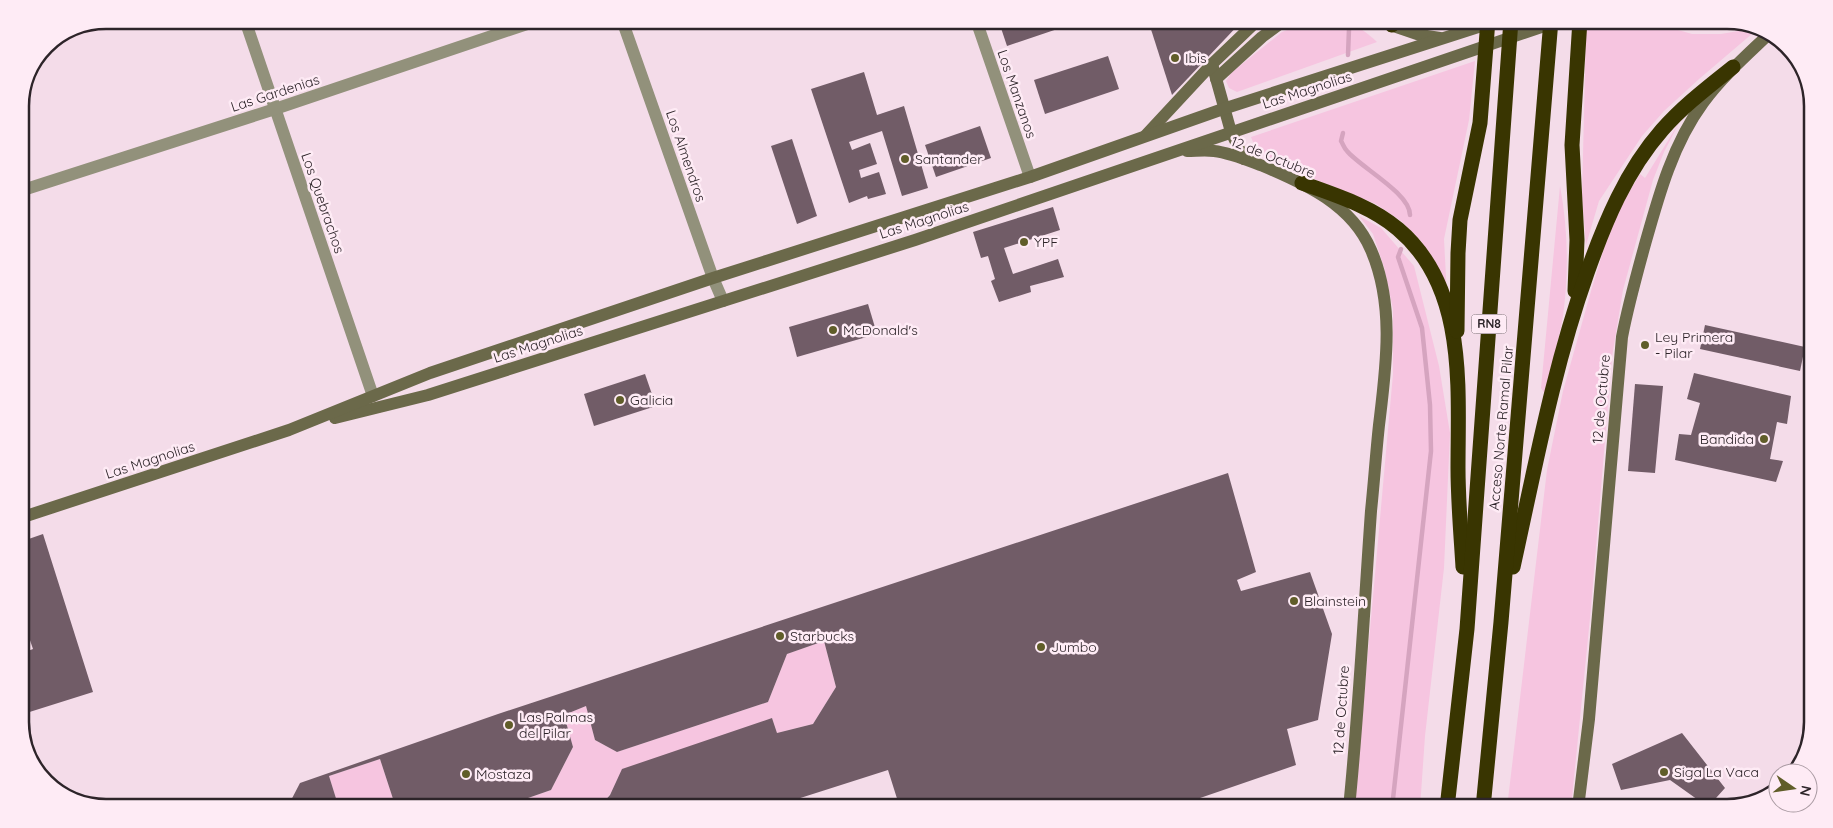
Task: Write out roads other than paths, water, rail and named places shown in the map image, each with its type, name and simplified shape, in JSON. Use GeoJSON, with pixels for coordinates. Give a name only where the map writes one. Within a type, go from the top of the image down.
{"type":"FeatureCollection","features":[{"type":"Feature","properties":{"kind":"highway"},"geometry":{"type":"LineString","coordinates":[[1467,629],[1458,470],[1458,252],[1460,220],[1480,123],[1487,29]]}},
{"type":"Feature","properties":{"kind":"highway","name":"Acceso Norte Ramal Pilar"},"geometry":{"type":"LineString","coordinates":[[1448,799],[1467,629],[1510,29]]}},
{"type":"Feature","properties":{"kind":"highway","name":"Acceso Norte Ramal Pilar"},"geometry":{"type":"LineString","coordinates":[[1484,799],[1501,622],[1550,29]]}},
{"type":"Feature","properties":{"kind":"highway"},"geometry":{"type":"LineString","coordinates":[[1573,314],[1577,270],[1577,240],[1572,145],[1579,29]]}},
{"type":"Feature","properties":{"kind":"highway"},"geometry":{"type":"LineString","coordinates":[[1501,622],[1543,425],[1573,314],[1602,230],[1635,167],[1662,130],[1679,112],[1733,67]]}},
{"type":"Feature","properties":{"kind":"highway"},"geometry":{"type":"LineString","coordinates":[[1302,183],[1365,208],[1390,223],[1408,239],[1424,259],[1437,281],[1448,313],[1457,356]]}},
{"type":"Feature","properties":{"kind":"main road"},"geometry":{"type":"LineString","coordinates":[[1144,136],[1212,64],[1249,29]]}},
{"type":"Feature","properties":{"kind":"main road"},"geometry":{"type":"LineString","coordinates":[[1216,79],[1273,29]]}},
{"type":"Feature","properties":{"kind":"main road"},"geometry":{"type":"LineString","coordinates":[[1405,29],[1420,35],[1443,38]]}},
{"type":"Feature","properties":{"kind":"main road","name":"Las Magnolias"},"geometry":{"type":"LineString","coordinates":[[29,515],[289,430],[430,373],[712,278],[1030,177],[1223,109],[1472,29]]}},
{"type":"Feature","properties":{"kind":"main road","name":"Las Magnolias"},"geometry":{"type":"LineString","coordinates":[[289,430],[428,395],[915,240],[1536,29]]}},
{"type":"Feature","properties":{"kind":"main road","name":"12 de Octubre"},"geometry":{"type":"LineString","coordinates":[[1579,799],[1589,719],[1621,346],[1627,311],[1652,222],[1673,157],[1696,114],[1714,89],[1733,67],[1764,38]]}},
{"type":"Feature","properties":{"kind":"main road"},"geometry":{"type":"LineString","coordinates":[[1212,64],[1223,109],[1231,132],[1244,159]]}},
{"type":"Feature","properties":{"kind":"main road","name":"12 de Octubre"},"geometry":{"type":"LineString","coordinates":[[1174,151],[1212,151],[1244,159],[1302,183],[1331,201],[1359,228],[1371,250],[1380,276],[1385,308],[1387,341],[1375,465],[1350,799]]}},
{"type":"Feature","properties":{"kind":"street","name":"Los Quebrachos"},"geometry":{"type":"LineString","coordinates":[[248,29],[373,396]]}},
{"type":"Feature","properties":{"kind":"street","name":"Las Gardenias"},"geometry":{"type":"LineString","coordinates":[[29,188],[275,110],[513,29]]}},
{"type":"Feature","properties":{"kind":"street","name":"Los Almendros"},"geometry":{"type":"LineString","coordinates":[[625,29],[712,278],[723,301]]}},
{"type":"Feature","properties":{"kind":"street","name":"Los Manzanos"},"geometry":{"type":"LineString","coordinates":[[979,29],[1030,177]]}},
{"type":"Feature","properties":{"kind":"waterway"},"geometry":{"type":"LineString","coordinates":[[1348,55],[1349,29]]}},
{"type":"Feature","properties":{"kind":"waterway"},"geometry":{"type":"LineString","coordinates":[[1343,133],[1341,141],[1346,150],[1402,198],[1408,207],[1410,215]]}},
{"type":"Feature","properties":{"kind":"waterway"},"geometry":{"type":"LineString","coordinates":[[1393,799],[1431,451],[1430,405],[1422,328],[1398,257],[1401,249]]}},
{"type":"Feature","properties":{"kind":"place","name":"Ibis"},"geometry":{"type":"Point","coordinates":[1175,58]}},
{"type":"Feature","properties":{"kind":"place","name":"Santander"},"geometry":{"type":"Point","coordinates":[905,159]}},
{"type":"Feature","properties":{"kind":"place","name":"YPF"},"geometry":{"type":"Point","coordinates":[1024,242]}},
{"type":"Feature","properties":{"kind":"place","name":"McDonald's"},"geometry":{"type":"Point","coordinates":[833,330]}},
{"type":"Feature","properties":{"kind":"place","name":"Ley Primera - Pilar"},"geometry":{"type":"Point","coordinates":[1645,345]}},
{"type":"Feature","properties":{"kind":"place","name":"Galicia"},"geometry":{"type":"Point","coordinates":[620,400]}},
{"type":"Feature","properties":{"kind":"place","name":"Bandida"},"geometry":{"type":"Point","coordinates":[1764,439]}},
{"type":"Feature","properties":{"kind":"place","name":"Blainstein"},"geometry":{"type":"Point","coordinates":[1294,601]}},
{"type":"Feature","properties":{"kind":"place","name":"Starbucks"},"geometry":{"type":"Point","coordinates":[780,636]}},
{"type":"Feature","properties":{"kind":"place","name":"Jumbo"},"geometry":{"type":"Point","coordinates":[1041,647]}},
{"type":"Feature","properties":{"kind":"place","name":"Las Palmas del Pilar"},"geometry":{"type":"Point","coordinates":[509,725]}},
{"type":"Feature","properties":{"kind":"place","name":"Siga La Vaca"},"geometry":{"type":"Point","coordinates":[1664,772]}},
{"type":"Feature","properties":{"kind":"place","name":"Mostaza"},"geometry":{"type":"Point","coordinates":[466,774]}}]}
